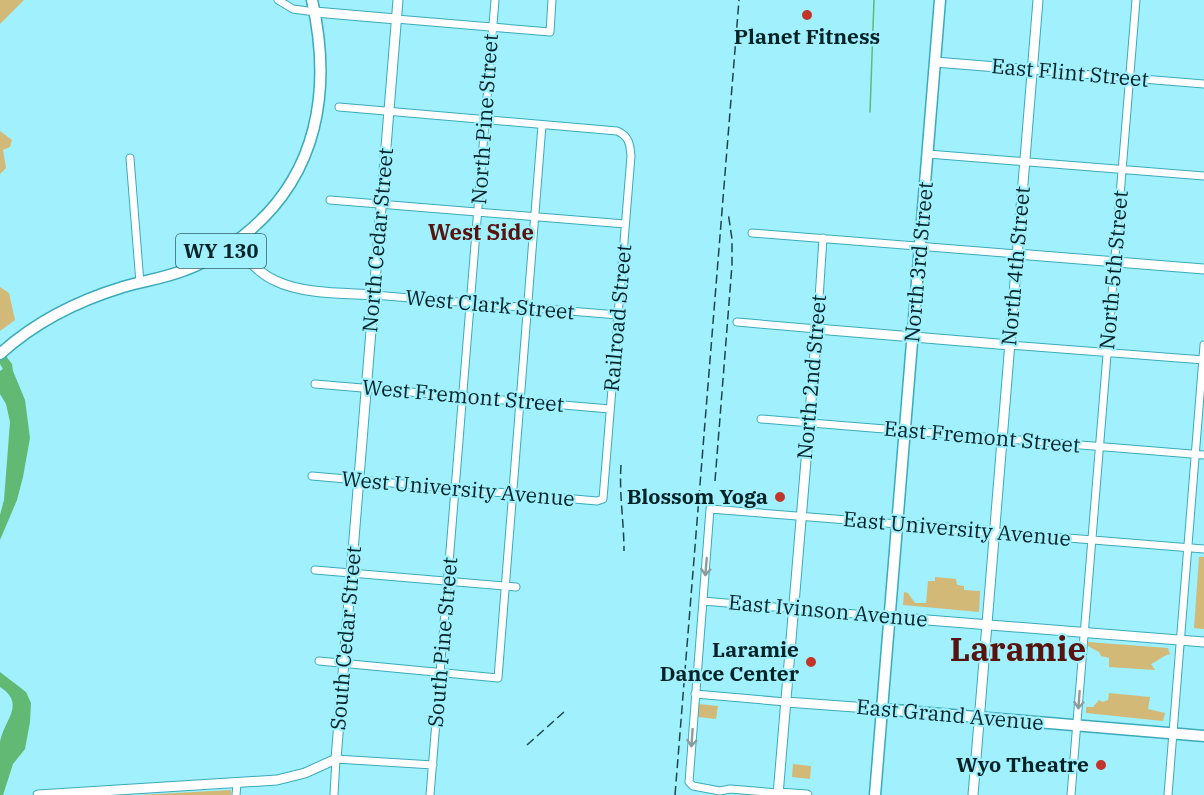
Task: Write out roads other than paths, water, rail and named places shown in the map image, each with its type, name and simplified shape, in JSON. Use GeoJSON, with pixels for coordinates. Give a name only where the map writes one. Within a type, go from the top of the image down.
{"type":"FeatureCollection","features":[{"type":"Feature","properties":{"kind":"main road","name":"WY 130"},"geometry":{"type":"LineString","coordinates":[[4,351],[25,333],[73,305],[187,270],[209,259],[255,227],[273,207],[299,170],[306,155],[317,115],[321,87],[320,51],[312,0]]}},
{"type":"Feature","properties":{"kind":"main road","name":"North 3rd Street"},"geometry":{"type":"LineString","coordinates":[[875,795],[940,0]]}},
{"type":"Feature","properties":{"kind":"main road","name":"East Grand Avenue"},"geometry":{"type":"LineString","coordinates":[[882,709],[1204,736]]}},
{"type":"Feature","properties":{"kind":"street"},"geometry":{"type":"LineString","coordinates":[[279,0],[293,9],[315,12],[550,32],[552,0]]}},
{"type":"Feature","properties":{"kind":"street","name":"North Cedar Street"},"geometry":{"type":"LineString","coordinates":[[359,480],[398,0]]}},
{"type":"Feature","properties":{"kind":"street","name":"North Pine Street"},"geometry":{"type":"LineString","coordinates":[[455,489],[495,0]]}},
{"type":"Feature","properties":{"kind":"street","name":"North 4th Street"},"geometry":{"type":"LineString","coordinates":[[974,795],[1038,0]]}},
{"type":"Feature","properties":{"kind":"street","name":"North 5th Street"},"geometry":{"type":"LineString","coordinates":[[1071,795],[1136,0]]}},
{"type":"Feature","properties":{"kind":"street","name":"East Flint Street"},"geometry":{"type":"LineString","coordinates":[[935,62],[1204,84]]}},
{"type":"Feature","properties":{"kind":"street"},"geometry":{"type":"LineString","coordinates":[[319,661],[498,678],[542,125],[339,107]]}},
{"type":"Feature","properties":{"kind":"street","name":"Railroad Street"},"geometry":{"type":"LineString","coordinates":[[542,125],[617,131],[629,142],[631,156],[603,500]]}},
{"type":"Feature","properties":{"kind":"street"},"geometry":{"type":"LineString","coordinates":[[928,154],[1204,176]]}},
{"type":"Feature","properties":{"kind":"street"},"geometry":{"type":"LineString","coordinates":[[130,158],[140,283]]}},
{"type":"Feature","properties":{"kind":"street"},"geometry":{"type":"LineString","coordinates":[[330,200],[625,224]]}},
{"type":"Feature","properties":{"kind":"street"},"geometry":{"type":"LineString","coordinates":[[752,233],[1204,269]]}},
{"type":"Feature","properties":{"kind":"street","name":"North 2nd Street"},"geometry":{"type":"LineString","coordinates":[[778,794],[823,238]]}},
{"type":"Feature","properties":{"kind":"street","name":"West Clark Street"},"geometry":{"type":"LineString","coordinates":[[234,243],[255,267],[281,284],[306,289],[618,315]]}},
{"type":"Feature","properties":{"kind":"street"},"geometry":{"type":"LineString","coordinates":[[737,322],[1203,360]]}},
{"type":"Feature","properties":{"kind":"street"},"geometry":{"type":"LineString","coordinates":[[1168,795],[1204,345]]}},
{"type":"Feature","properties":{"kind":"street","name":"West Fremont Street"},"geometry":{"type":"LineString","coordinates":[[315,384],[610,409]]}},
{"type":"Feature","properties":{"kind":"street","name":"East Fremont Street"},"geometry":{"type":"LineString","coordinates":[[761,419],[1204,455]]}},
{"type":"Feature","properties":{"kind":"street","name":"West University Avenue"},"geometry":{"type":"LineString","coordinates":[[312,476],[603,500]]}},
{"type":"Feature","properties":{"kind":"street","name":"South Cedar Street"},"geometry":{"type":"LineString","coordinates":[[334,795],[359,480]]}},
{"type":"Feature","properties":{"kind":"street","name":"South Pine Street"},"geometry":{"type":"LineString","coordinates":[[430,795],[455,489]]}},
{"type":"Feature","properties":{"kind":"street","name":"East University Avenue"},"geometry":{"type":"LineString","coordinates":[[703,601],[710,509],[1204,549]]}},
{"type":"Feature","properties":{"kind":"street"},"geometry":{"type":"LineString","coordinates":[[315,570],[516,587]]}},
{"type":"Feature","properties":{"kind":"street"},"geometry":{"type":"LineString","coordinates":[[703,601],[688,782],[707,790],[725,793],[730,789],[807,795]]}},
{"type":"Feature","properties":{"kind":"street","name":"East Ivinson Avenue"},"geometry":{"type":"LineString","coordinates":[[703,601],[1204,642]]}},
{"type":"Feature","properties":{"kind":"street","name":"East Grand Avenue"},"geometry":{"type":"LineString","coordinates":[[695,694],[882,709]]}},
{"type":"Feature","properties":{"kind":"street"},"geometry":{"type":"LineString","coordinates":[[38,795],[237,784],[293,778],[336,759],[433,765]]}},
{"type":"Feature","properties":{"kind":"street"},"geometry":{"type":"LineString","coordinates":[[236,795],[237,784]]}},
{"type":"Feature","properties":{"kind":"waterway"},"geometry":{"type":"LineString","coordinates":[[870,112],[874,0]]}},
{"type":"Feature","properties":{"kind":"railway"},"geometry":{"type":"LineString","coordinates":[[675,795],[739,0]]}},
{"type":"Feature","properties":{"kind":"railway"},"geometry":{"type":"LineString","coordinates":[[715,481],[732,265],[732,239],[728,212]]}},
{"type":"Feature","properties":{"kind":"railway"},"geometry":{"type":"LineString","coordinates":[[621,465],[624,551]]}},
{"type":"Feature","properties":{"kind":"railway"},"geometry":{"type":"LineString","coordinates":[[527,745],[564,712]]}},
{"type":"Feature","properties":{"kind":"place","name":"Planet Fitness"},"geometry":{"type":"Point","coordinates":[807,15]}},
{"type":"Feature","properties":{"kind":"place","name":"Blossom Yoga"},"geometry":{"type":"Point","coordinates":[780,497]}},
{"type":"Feature","properties":{"kind":"place","name":"Laramie Dance Center"},"geometry":{"type":"Point","coordinates":[811,662]}},
{"type":"Feature","properties":{"kind":"place","name":"Wyo Theatre"},"geometry":{"type":"Point","coordinates":[1101,765]}},
{"type":"Feature","properties":{"kind":"district","name":"West Side"},"geometry":{"type":"Point","coordinates":[481,232]}},
{"type":"Feature","properties":{"kind":"district","name":"Laramie"},"geometry":{"type":"Point","coordinates":[1018,649]}}]}
